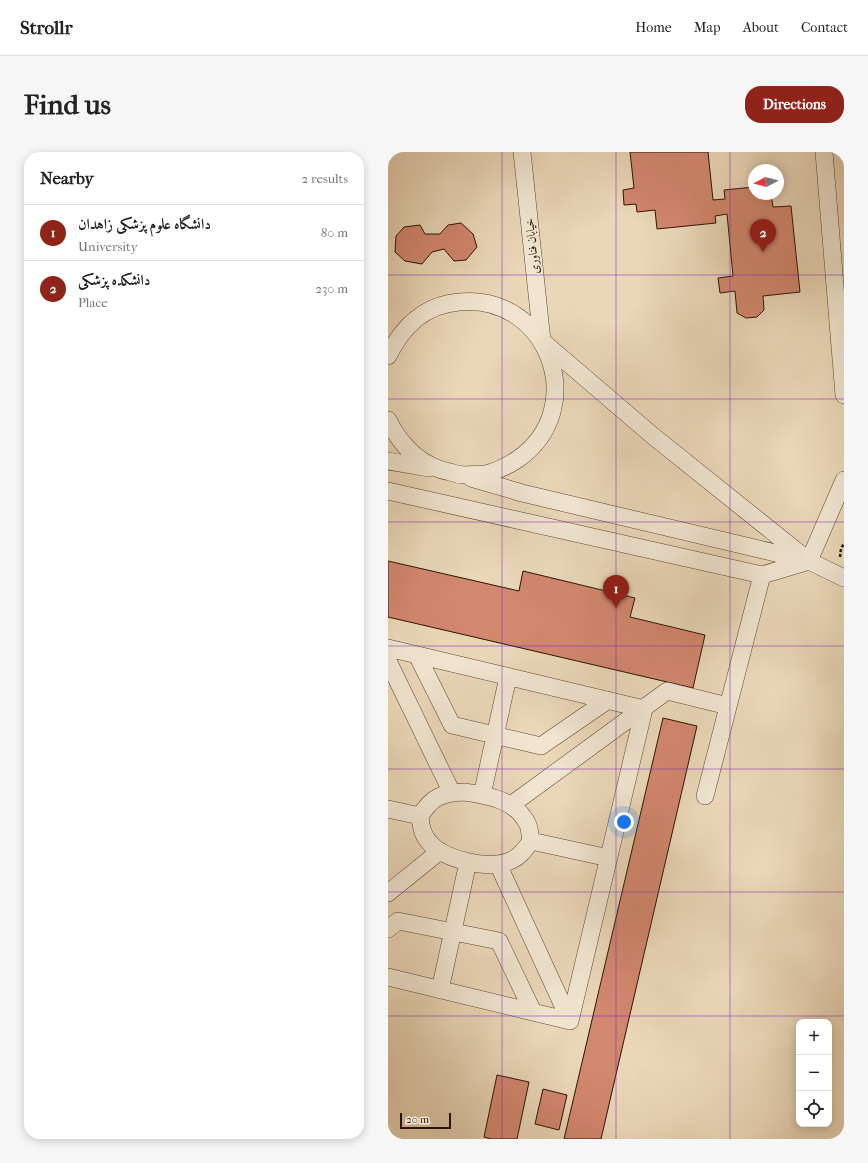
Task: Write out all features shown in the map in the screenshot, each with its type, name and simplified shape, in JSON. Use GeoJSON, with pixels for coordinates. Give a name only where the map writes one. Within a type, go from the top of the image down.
{"type":"FeatureCollection","features":[{"type":"Feature","properties":{"kind":"street","name":"خیابان فناوری"},"geometry":{"type":"LineString","coordinates":[[522,152],[542,341]]}},
{"type":"Feature","properties":{"kind":"street"},"geometry":{"type":"LineString","coordinates":[[824,152],[844,395]]}},
{"type":"Feature","properties":{"kind":"street"},"geometry":{"type":"LineString","coordinates":[[388,356],[397,339],[411,323],[428,310],[449,303],[470,301],[491,304],[511,312],[528,324],[542,341],[653,436],[809,561]]}},
{"type":"Feature","properties":{"kind":"street"},"geometry":{"type":"LineString","coordinates":[[461,475],[485,474],[508,466],[528,452],[543,433],[553,411],[555,387],[552,363],[542,341]]}},
{"type":"Feature","properties":{"kind":"street"},"geometry":{"type":"LineString","coordinates":[[388,420],[394,434],[406,449],[422,461],[439,470]]}},
{"type":"Feature","properties":{"kind":"street"},"geometry":{"type":"LineString","coordinates":[[388,461],[461,475],[522,492],[809,561],[844,578]]}},
{"type":"Feature","properties":{"kind":"street"},"geometry":{"type":"LineString","coordinates":[[388,491],[762,576],[809,561],[844,480]]}},
{"type":"Feature","properties":{"kind":"street"},"geometry":{"type":"LineString","coordinates":[[742,571],[749,547]]}},
{"type":"Feature","properties":{"kind":"street"},"geometry":{"type":"LineString","coordinates":[[705,796],[762,576]]}},
{"type":"Feature","properties":{"kind":"street"},"geometry":{"type":"LineString","coordinates":[[388,648],[644,709]]}},
{"type":"Feature","properties":{"kind":"street"},"geometry":{"type":"LineString","coordinates":[[417,654],[452,725],[541,746],[608,700]]}},
{"type":"Feature","properties":{"kind":"street"},"geometry":{"type":"LineString","coordinates":[[388,661],[452,793]]}},
{"type":"Feature","properties":{"kind":"street"},"geometry":{"type":"LineString","coordinates":[[482,795],[508,677]]}},
{"type":"Feature","properties":{"kind":"street"},"geometry":{"type":"LineString","coordinates":[[511,805],[667,691],[728,706]]}},
{"type":"Feature","properties":{"kind":"street"},"geometry":{"type":"LineString","coordinates":[[570,1021],[644,709]]}},
{"type":"Feature","properties":{"kind":"street"},"geometry":{"type":"LineString","coordinates":[[452,793],[482,795],[501,800],[511,805],[521,814],[528,826],[531,841],[522,853],[511,861],[498,864],[468,862],[440,851],[429,843],[422,831],[420,816],[428,804],[440,796],[452,793]]}},
{"type":"Feature","properties":{"kind":"street"},"geometry":{"type":"LineString","coordinates":[[388,809],[420,816]]}},
{"type":"Feature","properties":{"kind":"street"},"geometry":{"type":"LineString","coordinates":[[531,841],[609,858]]}},
{"type":"Feature","properties":{"kind":"street"},"geometry":{"type":"LineString","coordinates":[[388,893],[440,851]]}},
{"type":"Feature","properties":{"kind":"street"},"geometry":{"type":"LineString","coordinates":[[440,990],[468,862]]}},
{"type":"Feature","properties":{"kind":"street"},"geometry":{"type":"LineString","coordinates":[[498,864],[570,1021]]}},
{"type":"Feature","properties":{"kind":"street"},"geometry":{"type":"LineString","coordinates":[[388,929],[398,921],[499,941],[533,1012]]}},
{"type":"Feature","properties":{"kind":"street"},"geometry":{"type":"LineString","coordinates":[[388,977],[570,1021]]}},
{"type":"Feature","properties":{"kind":"building"},"geometry":{"type":"Polygon","coordinates":[[[630,152],[708,152],[713,200],[725,199],[724,190],[748,188],[748,200],[772,200],[773,207],[791,206],[800,292],[763,296],[764,310],[757,317],[746,318],[737,313],[735,291],[720,293],[718,278],[733,276],[727,214],[715,216],[716,223],[657,229],[655,210],[637,212],[636,204],[624,205],[623,190],[634,188],[630,152]]]}},
{"type":"Feature","properties":{"kind":"building"},"geometry":{"type":"Polygon","coordinates":[[[461,223],[473,234],[477,247],[466,260],[454,261],[444,249],[432,252],[422,264],[405,261],[395,252],[396,236],[404,227],[420,225],[425,234],[440,234],[448,225],[461,223]]]}},
{"type":"Feature","properties":{"kind":"building"},"geometry":{"type":"Polygon","coordinates":[[[388,561],[519,591],[523,571],[635,598],[630,617],[705,635],[693,688],[388,617],[388,561]]]}},
{"type":"Feature","properties":{"kind":"building"},"geometry":{"type":"Polygon","coordinates":[[[663,718],[697,726],[601,1139],[564,1139],[663,718]]]}},
{"type":"Feature","properties":{"kind":"building"},"geometry":{"type":"Polygon","coordinates":[[[497,1075],[529,1082],[517,1139],[491,1139],[484,1137],[497,1075]]]}},
{"type":"Feature","properties":{"kind":"building"},"geometry":{"type":"Polygon","coordinates":[[[543,1089],[567,1095],[559,1130],[535,1124],[543,1089]]]}},
{"type":"Feature","properties":{"kind":"place","name":"دانشکده پزشکی"},"geometry":{"type":"Point","coordinates":[763,252]}},
{"type":"Feature","properties":{"kind":"place","name":"دانشگاه علوم پزشکی زاهدان"},"geometry":{"type":"Point","coordinates":[616,608]}}]}
